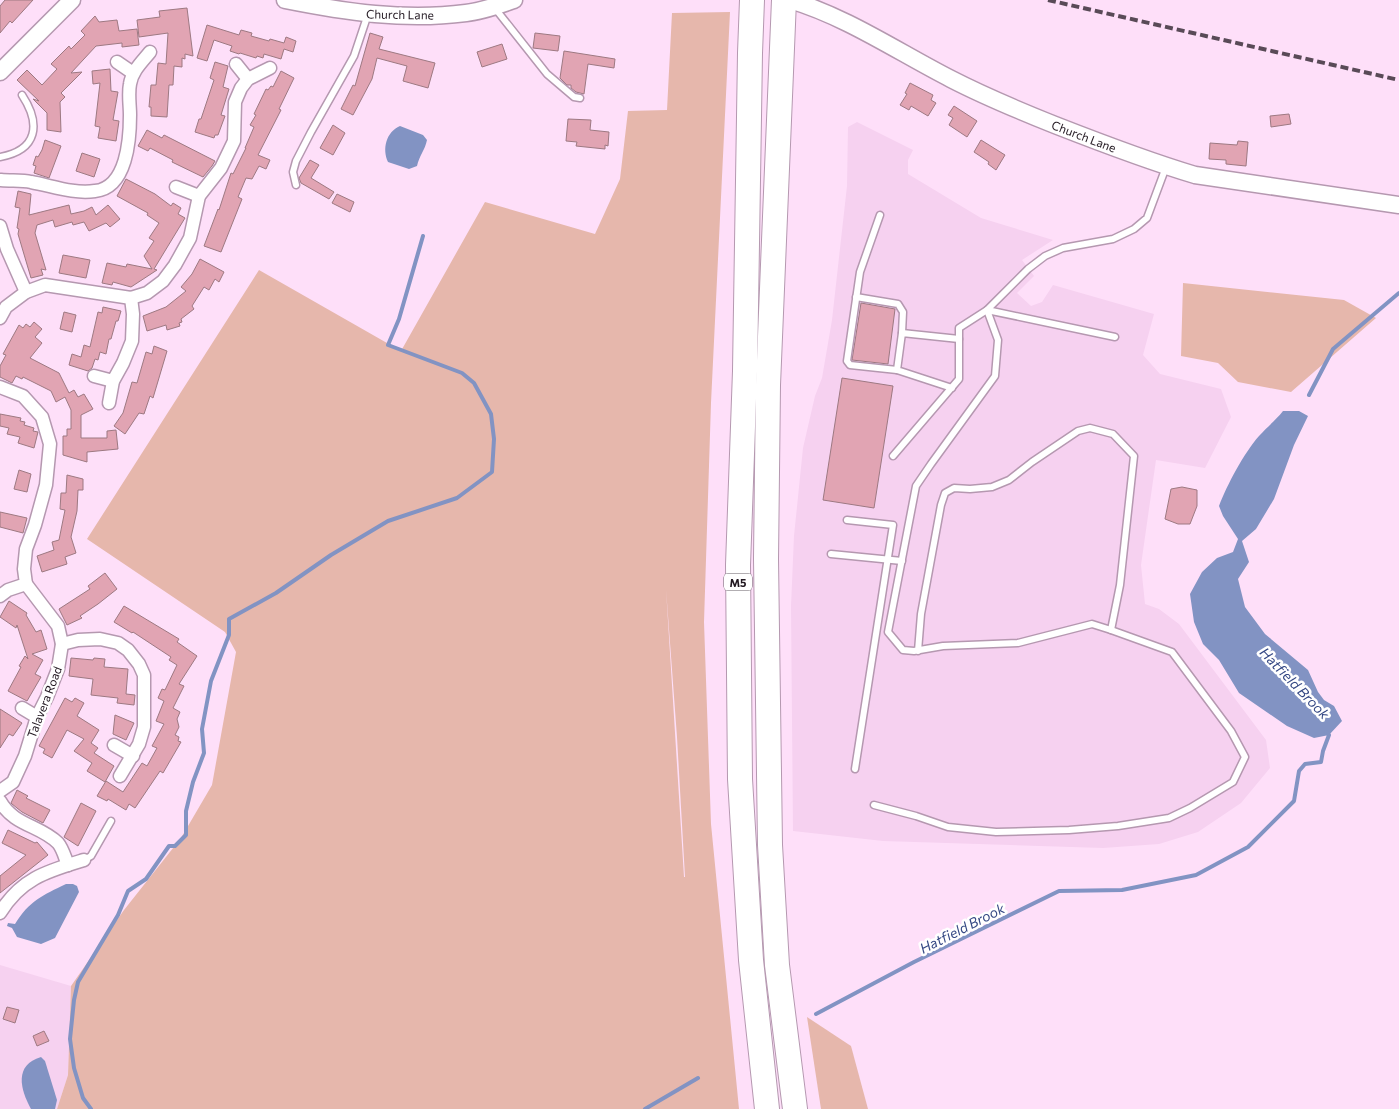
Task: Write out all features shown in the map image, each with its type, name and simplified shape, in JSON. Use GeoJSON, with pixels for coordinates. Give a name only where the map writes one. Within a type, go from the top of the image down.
{"type":"FeatureCollection","features":[{"type":"Feature","properties":{"kind":"highway","name":"M5"},"geometry":{"type":"LineString","coordinates":[[752,0],[745,371],[738,565],[740,779],[751,960],[767,1109]]}},
{"type":"Feature","properties":{"kind":"highway","name":"M5"},"geometry":{"type":"LineString","coordinates":[[784,0],[768,385],[766,559],[770,845],[777,965],[795,1109]]}},
{"type":"Feature","properties":{"kind":"street"},"geometry":{"type":"LineString","coordinates":[[0,72],[72,0]]}},
{"type":"Feature","properties":{"kind":"street","name":"Church Lane"},"geometry":{"type":"LineString","coordinates":[[285,0],[368,14],[416,16],[467,13],[514,0]]}},
{"type":"Feature","properties":{"kind":"street","name":"Church Lane"},"geometry":{"type":"LineString","coordinates":[[790,0],[839,19],[953,80],[1026,113],[1166,166],[1195,174],[1399,205]]}},
{"type":"Feature","properties":{"kind":"street"},"geometry":{"type":"LineString","coordinates":[[0,181],[30,182],[62,190],[80,192],[98,191],[115,182],[124,164],[129,139],[129,86],[133,73],[150,52]]}},
{"type":"Feature","properties":{"kind":"street"},"geometry":{"type":"LineString","coordinates":[[116,62],[133,73]]}},
{"type":"Feature","properties":{"kind":"street"},"geometry":{"type":"LineString","coordinates":[[236,64],[248,80]]}},
{"type":"Feature","properties":{"kind":"street"},"geometry":{"type":"LineString","coordinates":[[0,318],[6,307],[26,292],[45,285],[131,298],[147,293],[163,281],[175,265],[190,238],[199,196],[221,168],[234,142],[235,102],[241,88],[248,80],[270,68]]}},
{"type":"Feature","properties":{"kind":"street"},"geometry":{"type":"LineString","coordinates":[[176,187],[199,196]]}},
{"type":"Feature","properties":{"kind":"street"},"geometry":{"type":"LineString","coordinates":[[0,226],[7,249],[26,292]]}},
{"type":"Feature","properties":{"kind":"street"},"geometry":{"type":"LineString","coordinates":[[109,403],[113,381],[132,341],[133,314],[131,298]]}},
{"type":"Feature","properties":{"kind":"street"},"geometry":{"type":"LineString","coordinates":[[94,376],[113,381]]}},
{"type":"Feature","properties":{"kind":"street"},"geometry":{"type":"LineString","coordinates":[[0,387],[23,396],[42,417],[50,444],[46,485],[26,549],[24,569],[26,584],[8,590],[0,596]]}},
{"type":"Feature","properties":{"kind":"street","name":"Talavera Road"},"geometry":{"type":"LineString","coordinates":[[0,791],[13,782],[25,756],[37,717],[58,669],[62,644],[58,626],[26,584]]}},
{"type":"Feature","properties":{"kind":"street"},"geometry":{"type":"LineString","coordinates":[[62,644],[78,640],[100,639],[118,643],[128,650],[140,664],[144,675],[144,727],[139,744],[120,776]]}},
{"type":"Feature","properties":{"kind":"street"},"geometry":{"type":"LineString","coordinates":[[22,708],[37,717]]}},
{"type":"Feature","properties":{"kind":"street"},"geometry":{"type":"LineString","coordinates":[[114,745],[133,756]]}},
{"type":"Feature","properties":{"kind":"street"},"geometry":{"type":"LineString","coordinates":[[0,801],[3,807],[18,821],[48,835],[59,844],[68,865]]}},
{"type":"Feature","properties":{"kind":"street"},"geometry":{"type":"LineString","coordinates":[[0,913],[18,889],[33,878],[84,860]]}},
{"type":"Feature","properties":{"kind":"lane"},"geometry":{"type":"LineString","coordinates":[[493,6],[547,74],[574,97],[580,98]]}},
{"type":"Feature","properties":{"kind":"lane"},"geometry":{"type":"LineString","coordinates":[[296,185],[293,172],[296,161],[310,132],[354,56],[368,14]]}},
{"type":"Feature","properties":{"kind":"lane"},"geometry":{"type":"LineString","coordinates":[[0,157],[18,151],[32,138],[35,123],[29,106],[22,95]]}},
{"type":"Feature","properties":{"kind":"lane"},"geometry":{"type":"LineString","coordinates":[[893,456],[959,379],[959,328],[987,310],[1028,269],[1045,256],[1063,248],[1113,239],[1134,229],[1147,218],[1166,166]]}},
{"type":"Feature","properties":{"kind":"lane"},"geometry":{"type":"LineString","coordinates":[[880,215],[860,272],[847,357],[848,363],[850,365],[897,370],[952,388]]}},
{"type":"Feature","properties":{"kind":"lane"},"geometry":{"type":"LineString","coordinates":[[856,297],[898,304],[903,312],[897,370]]}},
{"type":"Feature","properties":{"kind":"lane"},"geometry":{"type":"LineString","coordinates":[[987,310],[1116,338]]}},
{"type":"Feature","properties":{"kind":"lane"},"geometry":{"type":"LineString","coordinates":[[874,805],[948,827],[996,832],[1094,829],[1169,818],[1190,808],[1233,782],[1245,757],[1231,731],[1172,652],[1111,630],[1092,624],[1018,643],[943,646],[918,651],[903,650],[888,632],[916,486],[995,376],[998,340],[987,310]]}},
{"type":"Feature","properties":{"kind":"lane"},"geometry":{"type":"LineString","coordinates":[[902,333],[959,339]]}},
{"type":"Feature","properties":{"kind":"lane"},"geometry":{"type":"LineString","coordinates":[[918,651],[921,614],[944,493],[954,488],[970,490],[992,487],[1008,480],[1078,431],[1090,428],[1113,434],[1134,456],[1120,585],[1111,630]]}},
{"type":"Feature","properties":{"kind":"lane"},"geometry":{"type":"LineString","coordinates":[[847,520],[893,525],[855,769]]}},
{"type":"Feature","properties":{"kind":"lane"},"geometry":{"type":"LineString","coordinates":[[831,554],[902,560]]}},
{"type":"Feature","properties":{"kind":"lane"},"geometry":{"type":"LineString","coordinates":[[84,860],[91,856],[111,821]]}},
{"type":"Feature","properties":{"kind":"shaded area"},"geometry":{"type":"Polygon","coordinates":[[[730,12],[711,403],[704,622],[711,824],[739,1109],[57,1109],[68,1075],[71,986],[124,910],[181,838],[212,785],[236,652],[225,632],[87,539],[259,270],[401,351],[485,202],[595,234],[620,179],[628,111],[667,110],[672,13],[730,12]],[[666,589],[685,877],[677,737],[666,589]]]}},
{"type":"Feature","properties":{"kind":"shaded area"},"geometry":{"type":"Polygon","coordinates":[[[857,122],[913,150],[908,160],[908,174],[981,218],[1053,240],[1022,260],[1034,276],[1017,293],[1031,306],[1042,302],[1053,285],[1154,314],[1143,355],[1160,374],[1221,389],[1231,417],[1205,468],[1156,460],[1141,565],[1145,604],[1159,609],[1179,624],[1266,740],[1270,768],[1241,803],[1198,832],[1159,844],[1103,848],[883,841],[793,831],[791,606],[794,536],[803,448],[815,396],[822,378],[832,320],[847,186],[848,127],[857,122]]]}},
{"type":"Feature","properties":{"kind":"shaded area"},"geometry":{"type":"Polygon","coordinates":[[[1183,283],[1344,300],[1376,318],[1291,392],[1238,382],[1218,363],[1181,356],[1183,283]]]}},
{"type":"Feature","properties":{"kind":"shaded area"},"geometry":{"type":"Polygon","coordinates":[[[0,965],[71,986],[68,1075],[57,1109],[0,1109],[0,965]]]}},
{"type":"Feature","properties":{"kind":"shaded area"},"geometry":{"type":"Polygon","coordinates":[[[807,1017],[851,1046],[868,1109],[821,1109],[807,1017]]]}},
{"type":"Feature","properties":{"kind":"water"},"geometry":{"type":"Polygon","coordinates":[[[400,126],[423,135],[427,140],[417,166],[409,169],[388,162],[386,157],[385,146],[388,137],[391,132],[400,126]]]}},
{"type":"Feature","properties":{"kind":"water"},"geometry":{"type":"Polygon","coordinates":[[[1283,411],[1299,411],[1308,416],[1294,445],[1274,499],[1256,529],[1242,541],[1249,562],[1238,579],[1245,607],[1265,634],[1308,670],[1318,692],[1324,700],[1334,706],[1342,721],[1329,735],[1314,738],[1287,726],[1239,693],[1219,660],[1203,644],[1194,622],[1190,594],[1202,572],[1217,558],[1233,552],[1238,539],[1223,516],[1219,506],[1231,479],[1248,451],[1259,436],[1283,411]]]}},
{"type":"Feature","properties":{"kind":"water"},"geometry":{"type":"Polygon","coordinates":[[[66,884],[77,886],[79,892],[55,938],[41,944],[17,937],[12,928],[7,926],[8,923],[15,924],[20,916],[37,899],[66,884]]]}},
{"type":"Feature","properties":{"kind":"water"},"geometry":{"type":"Polygon","coordinates":[[[41,1057],[45,1061],[57,1100],[55,1109],[31,1109],[24,1094],[22,1086],[23,1072],[32,1061],[41,1057]]]}},
{"type":"Feature","properties":{"kind":"building"},"geometry":{"type":"Polygon","coordinates":[[[5,0],[33,0],[0,33],[0,6],[5,0]]]}},
{"type":"Feature","properties":{"kind":"building"},"geometry":{"type":"Polygon","coordinates":[[[187,8],[193,56],[185,54],[185,59],[182,58],[182,67],[174,66],[173,85],[169,85],[167,117],[151,116],[151,107],[149,107],[151,85],[156,85],[158,63],[166,64],[168,33],[139,37],[137,20],[160,17],[159,11],[187,8]]]}},
{"type":"Feature","properties":{"kind":"building"},"geometry":{"type":"Polygon","coordinates":[[[95,16],[99,22],[117,20],[119,31],[137,29],[139,45],[122,47],[122,43],[96,46],[71,73],[82,72],[61,93],[65,97],[60,102],[61,132],[47,130],[47,113],[33,99],[39,101],[17,80],[27,70],[42,85],[57,69],[51,64],[69,46],[71,49],[85,35],[81,31],[95,16]]]}},
{"type":"Feature","properties":{"kind":"building"},"geometry":{"type":"Polygon","coordinates":[[[207,25],[239,35],[241,30],[252,33],[251,36],[269,41],[270,39],[284,43],[286,37],[296,41],[293,52],[284,49],[281,59],[264,54],[263,58],[257,56],[256,58],[239,54],[230,51],[232,46],[214,40],[207,61],[197,58],[207,25]]]}},
{"type":"Feature","properties":{"kind":"building"},"geometry":{"type":"Polygon","coordinates":[[[370,33],[383,37],[379,49],[435,63],[428,88],[403,81],[407,66],[377,58],[372,79],[353,115],[341,109],[353,85],[355,86],[370,33]]]}},
{"type":"Feature","properties":{"kind":"building"},"geometry":{"type":"Polygon","coordinates":[[[535,33],[560,36],[558,51],[533,48],[535,33]]]}},
{"type":"Feature","properties":{"kind":"building"},"geometry":{"type":"Polygon","coordinates":[[[502,44],[507,59],[482,67],[477,52],[502,44]]]}},
{"type":"Feature","properties":{"kind":"building"},"geometry":{"type":"Polygon","coordinates":[[[564,51],[615,59],[614,68],[588,64],[584,94],[576,92],[571,88],[571,85],[567,85],[560,78],[564,51]]]}},
{"type":"Feature","properties":{"kind":"building"},"geometry":{"type":"Polygon","coordinates":[[[215,62],[228,66],[223,87],[229,89],[221,115],[225,116],[218,135],[215,135],[214,138],[195,132],[214,80],[210,78],[215,62]]]}},
{"type":"Feature","properties":{"kind":"building"},"geometry":{"type":"Polygon","coordinates":[[[110,69],[111,91],[118,92],[113,120],[119,121],[116,141],[98,138],[100,127],[95,126],[100,83],[93,84],[92,71],[110,69]]]}},
{"type":"Feature","properties":{"kind":"building"},"geometry":{"type":"Polygon","coordinates":[[[281,71],[294,78],[279,109],[281,110],[258,155],[270,160],[266,169],[259,166],[252,179],[246,178],[238,197],[242,199],[221,252],[204,246],[219,210],[231,173],[233,174],[246,148],[254,127],[250,125],[256,115],[254,114],[266,89],[268,90],[271,86],[273,87],[281,71]]]}},
{"type":"Feature","properties":{"kind":"building"},"geometry":{"type":"Polygon","coordinates":[[[910,83],[933,95],[931,100],[936,103],[928,116],[911,106],[909,110],[900,105],[907,94],[905,93],[910,83]]]}},
{"type":"Feature","properties":{"kind":"building"},"geometry":{"type":"Polygon","coordinates":[[[954,106],[977,121],[967,137],[949,125],[953,118],[948,115],[954,106]]]}},
{"type":"Feature","properties":{"kind":"building"},"geometry":{"type":"Polygon","coordinates":[[[1289,114],[1291,124],[1271,127],[1270,116],[1289,114]]]}},
{"type":"Feature","properties":{"kind":"building"},"geometry":{"type":"Polygon","coordinates":[[[568,119],[591,120],[590,130],[609,132],[608,146],[605,145],[605,149],[576,146],[577,142],[566,141],[568,119]]]}},
{"type":"Feature","properties":{"kind":"building"},"geometry":{"type":"Polygon","coordinates":[[[333,125],[345,133],[333,155],[320,148],[333,125]]]}},
{"type":"Feature","properties":{"kind":"building"},"geometry":{"type":"Polygon","coordinates":[[[147,130],[162,138],[164,135],[215,161],[203,177],[172,162],[173,160],[150,148],[148,151],[138,146],[147,130]]]}},
{"type":"Feature","properties":{"kind":"building"},"geometry":{"type":"Polygon","coordinates":[[[45,140],[61,146],[49,178],[34,173],[36,166],[33,165],[36,156],[38,157],[42,150],[45,140]]]}},
{"type":"Feature","properties":{"kind":"building"},"geometry":{"type":"Polygon","coordinates":[[[981,140],[1005,155],[996,170],[988,164],[989,162],[974,152],[981,140]]]}},
{"type":"Feature","properties":{"kind":"building"},"geometry":{"type":"Polygon","coordinates":[[[1238,141],[1248,142],[1246,166],[1226,164],[1226,160],[1209,159],[1210,143],[1237,145],[1238,141]]]}},
{"type":"Feature","properties":{"kind":"building"},"geometry":{"type":"Polygon","coordinates":[[[82,153],[100,159],[94,177],[76,171],[82,153]]]}},
{"type":"Feature","properties":{"kind":"building"},"geometry":{"type":"Polygon","coordinates":[[[310,160],[319,165],[311,178],[334,192],[329,199],[301,183],[299,178],[310,160]]]}},
{"type":"Feature","properties":{"kind":"building"},"geometry":{"type":"Polygon","coordinates":[[[126,179],[155,194],[171,206],[173,203],[181,208],[178,214],[185,218],[154,269],[157,270],[131,287],[113,282],[112,285],[102,283],[107,263],[126,267],[127,264],[152,269],[144,256],[154,241],[149,238],[159,223],[147,215],[148,213],[117,196],[126,179]]]}},
{"type":"Feature","properties":{"kind":"building"},"geometry":{"type":"Polygon","coordinates":[[[18,191],[31,194],[29,215],[69,205],[71,214],[92,207],[96,215],[108,205],[120,219],[110,227],[106,223],[89,231],[84,222],[73,225],[72,222],[55,227],[53,220],[37,225],[35,233],[46,270],[41,269],[43,275],[31,278],[18,234],[19,229],[17,228],[20,208],[15,207],[18,191]]]}},
{"type":"Feature","properties":{"kind":"building"},"geometry":{"type":"Polygon","coordinates":[[[337,194],[354,202],[350,212],[332,203],[337,194]]]}},
{"type":"Feature","properties":{"kind":"building"},"geometry":{"type":"Polygon","coordinates":[[[63,255],[90,260],[86,278],[59,273],[63,255]]]}},
{"type":"Feature","properties":{"kind":"building"},"geometry":{"type":"Polygon","coordinates":[[[200,259],[224,272],[219,282],[215,279],[209,290],[204,287],[192,306],[194,309],[181,319],[180,326],[167,330],[166,325],[147,331],[143,316],[166,307],[186,291],[181,287],[192,274],[200,259]]]}},
{"type":"Feature","properties":{"kind":"building"},"geometry":{"type":"Polygon","coordinates":[[[861,303],[895,309],[888,364],[852,360],[861,303]]]}},
{"type":"Feature","properties":{"kind":"building"},"geometry":{"type":"Polygon","coordinates":[[[103,307],[121,311],[111,339],[109,339],[106,354],[100,352],[98,360],[95,359],[92,368],[88,371],[69,365],[72,354],[81,357],[84,345],[90,347],[98,312],[102,313],[103,307]]]}},
{"type":"Feature","properties":{"kind":"building"},"geometry":{"type":"Polygon","coordinates":[[[64,312],[76,315],[72,332],[60,329],[64,312]]]}},
{"type":"Feature","properties":{"kind":"building"},"geometry":{"type":"Polygon","coordinates":[[[34,322],[42,329],[35,337],[42,343],[30,358],[59,373],[69,393],[74,390],[78,397],[84,394],[93,409],[81,415],[81,438],[107,438],[107,431],[116,430],[118,449],[87,452],[87,462],[63,455],[63,436],[67,436],[67,429],[71,429],[71,410],[65,397],[56,402],[51,391],[23,377],[22,379],[16,376],[12,383],[0,377],[0,366],[6,355],[3,354],[19,325],[23,328],[26,324],[30,327],[34,322]]]}},
{"type":"Feature","properties":{"kind":"building"},"geometry":{"type":"Polygon","coordinates":[[[154,346],[167,351],[153,398],[150,396],[144,414],[139,413],[125,434],[114,426],[123,413],[132,382],[137,383],[146,352],[152,354],[154,346]]]}},
{"type":"Feature","properties":{"kind":"building"},"geometry":{"type":"Polygon","coordinates":[[[842,378],[893,386],[874,508],[823,500],[842,378]]]}},
{"type":"Feature","properties":{"kind":"building"},"geometry":{"type":"Polygon","coordinates":[[[0,414],[21,418],[20,421],[25,422],[24,425],[34,428],[33,431],[38,432],[34,448],[18,443],[20,437],[7,434],[9,428],[0,426],[0,414]]]}},
{"type":"Feature","properties":{"kind":"building"},"geometry":{"type":"Polygon","coordinates":[[[19,470],[31,474],[27,492],[14,489],[19,470]]]}},
{"type":"Feature","properties":{"kind":"building"},"geometry":{"type":"Polygon","coordinates":[[[67,475],[83,479],[83,490],[78,490],[77,511],[71,537],[76,553],[65,557],[67,564],[42,572],[37,556],[54,550],[52,542],[59,540],[65,510],[60,509],[61,493],[66,493],[67,475]]]}},
{"type":"Feature","properties":{"kind":"building"},"geometry":{"type":"Polygon","coordinates":[[[1182,487],[1197,490],[1197,506],[1190,524],[1178,524],[1165,519],[1171,489],[1182,487]]]}},
{"type":"Feature","properties":{"kind":"building"},"geometry":{"type":"Polygon","coordinates":[[[0,512],[27,518],[23,533],[0,527],[0,512]]]}},
{"type":"Feature","properties":{"kind":"building"},"geometry":{"type":"Polygon","coordinates":[[[105,573],[117,589],[80,616],[82,618],[67,625],[59,609],[90,589],[88,586],[105,573]]]}},
{"type":"Feature","properties":{"kind":"building"},"geometry":{"type":"Polygon","coordinates":[[[9,601],[27,613],[26,615],[36,632],[41,630],[47,649],[32,654],[43,660],[35,674],[41,677],[27,701],[8,691],[25,656],[28,659],[17,625],[16,628],[0,617],[9,601]]]}},
{"type":"Feature","properties":{"kind":"building"},"geometry":{"type":"Polygon","coordinates":[[[124,606],[179,639],[177,642],[197,656],[179,684],[184,686],[173,708],[180,712],[177,719],[179,727],[175,735],[179,737],[178,741],[181,742],[163,773],[160,771],[135,808],[129,804],[126,810],[108,799],[107,801],[97,796],[106,781],[123,792],[142,763],[147,766],[157,748],[152,746],[164,724],[156,721],[164,701],[158,698],[162,689],[165,690],[177,665],[169,660],[171,657],[114,622],[124,606]]]}},
{"type":"Feature","properties":{"kind":"building"},"geometry":{"type":"Polygon","coordinates":[[[71,658],[105,659],[104,667],[128,669],[126,694],[135,695],[134,705],[117,703],[118,698],[91,695],[93,679],[69,676],[71,658]]]}},
{"type":"Feature","properties":{"kind":"building"},"geometry":{"type":"Polygon","coordinates":[[[65,698],[72,702],[75,698],[84,703],[77,716],[99,730],[91,743],[98,748],[94,753],[114,766],[105,782],[87,771],[92,763],[74,751],[84,739],[67,730],[52,758],[43,753],[45,749],[39,746],[65,698]]]}},
{"type":"Feature","properties":{"kind":"building"},"geometry":{"type":"Polygon","coordinates":[[[0,709],[22,723],[13,736],[9,734],[0,748],[0,709]]]}},
{"type":"Feature","properties":{"kind":"building"},"geometry":{"type":"Polygon","coordinates":[[[115,715],[134,723],[126,740],[113,734],[115,715]]]}},
{"type":"Feature","properties":{"kind":"building"},"geometry":{"type":"Polygon","coordinates":[[[17,790],[28,796],[26,798],[50,810],[43,823],[22,812],[11,803],[17,790]]]}},
{"type":"Feature","properties":{"kind":"building"},"geometry":{"type":"Polygon","coordinates":[[[81,803],[96,811],[78,846],[64,837],[81,803]]]}},
{"type":"Feature","properties":{"kind":"building"},"geometry":{"type":"Polygon","coordinates":[[[8,830],[35,843],[37,842],[48,855],[0,893],[0,876],[26,855],[2,843],[8,830]]]}},
{"type":"Feature","properties":{"kind":"building"},"geometry":{"type":"Polygon","coordinates":[[[7,1007],[19,1010],[15,1023],[3,1019],[7,1007]]]}},
{"type":"Feature","properties":{"kind":"building"},"geometry":{"type":"Polygon","coordinates":[[[44,1031],[49,1041],[37,1046],[33,1036],[44,1031]]]}},
{"type":"Feature","properties":{"kind":"waterway"},"geometry":{"type":"LineString","coordinates":[[91,1109],[83,1098],[74,1068],[70,1039],[78,982],[118,915],[128,891],[146,879],[169,846],[175,846],[186,835],[186,811],[193,782],[204,753],[202,729],[211,681],[229,635],[229,619],[276,593],[331,555],[388,521],[457,498],[492,472],[494,439],[491,414],[474,383],[462,373],[388,345],[399,319],[423,236]]}},
{"type":"Feature","properties":{"kind":"waterway"},"geometry":{"type":"LineString","coordinates":[[1309,395],[1333,349],[1399,293]]}},
{"type":"Feature","properties":{"kind":"waterway","name":"Hatfield Brook"},"geometry":{"type":"LineString","coordinates":[[816,1014],[914,962],[1059,891],[1122,890],[1196,875],[1248,847],[1294,801],[1299,771],[1305,764],[1321,762],[1329,735],[1326,732]]}},
{"type":"Feature","properties":{"kind":"waterway","name":"Hatfield Brook"},"geometry":{"type":"LineString","coordinates":[[645,1109],[698,1078]]}},
{"type":"Feature","properties":{"kind":"railway"},"geometry":{"type":"LineString","coordinates":[[1048,0],[1399,80]]}}]}
